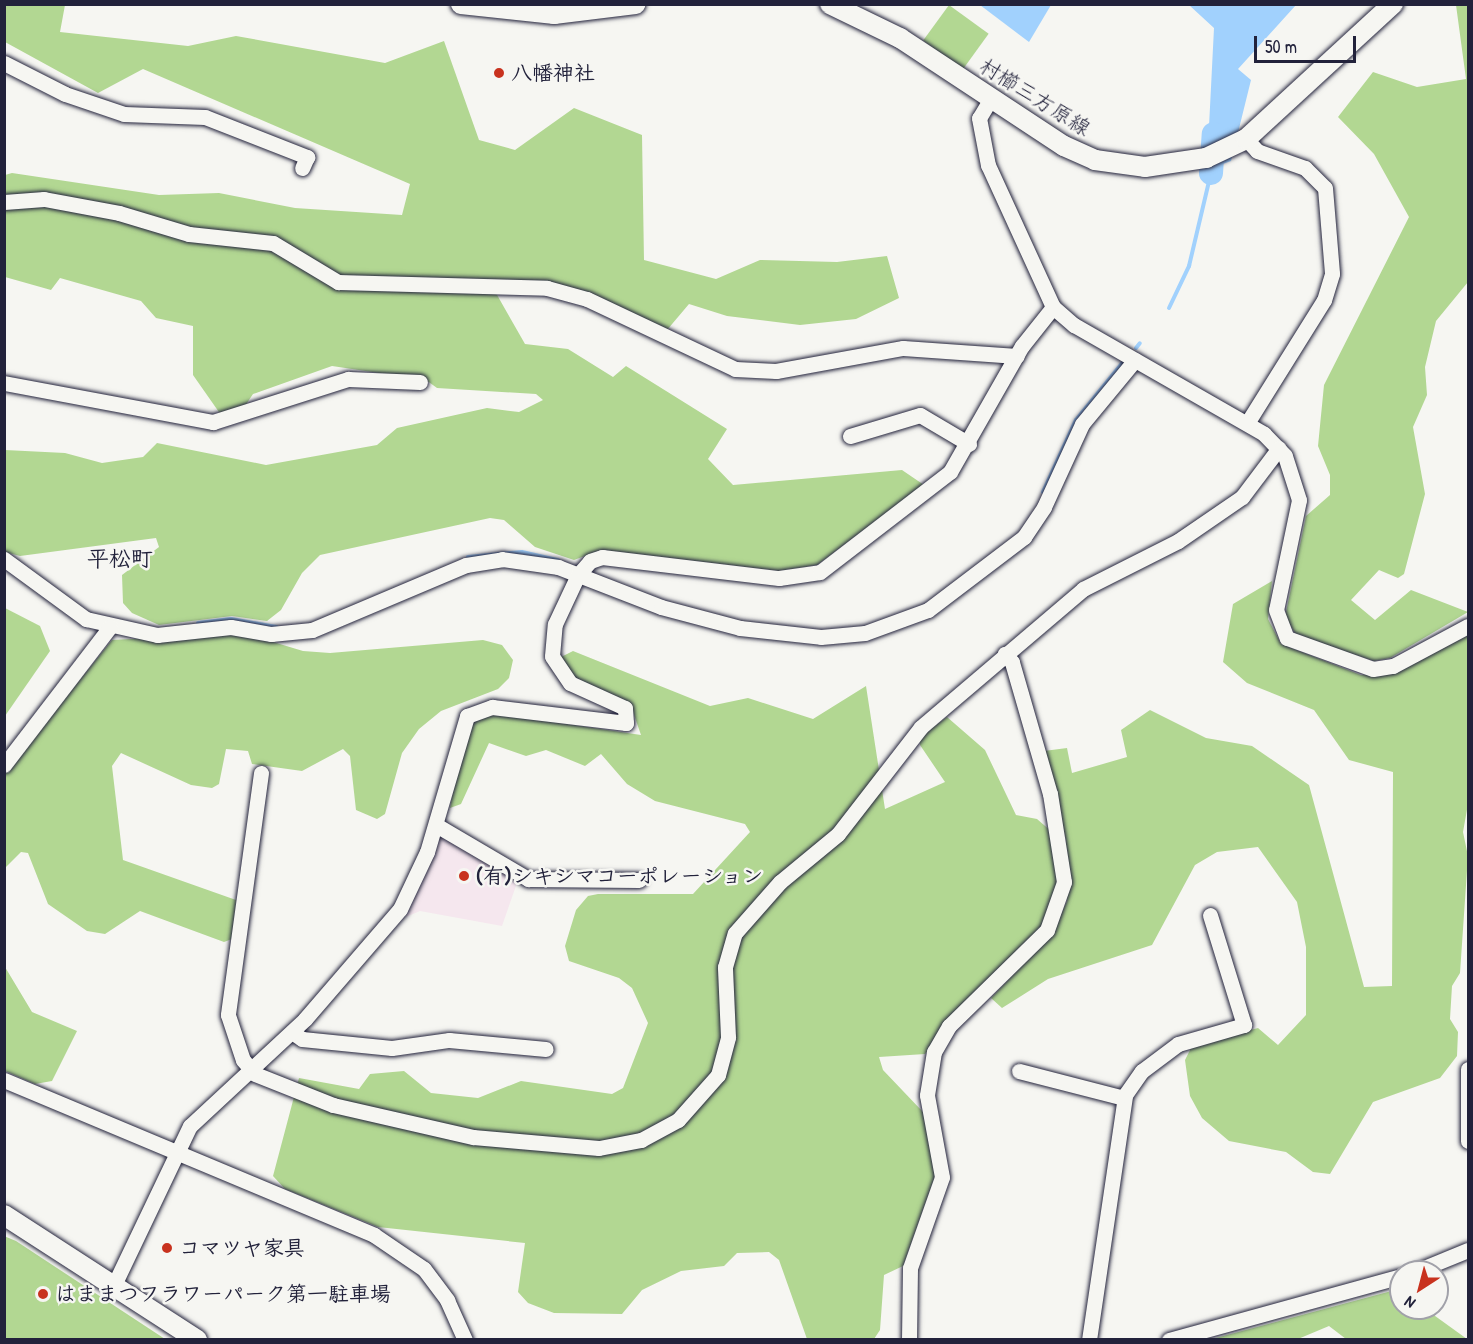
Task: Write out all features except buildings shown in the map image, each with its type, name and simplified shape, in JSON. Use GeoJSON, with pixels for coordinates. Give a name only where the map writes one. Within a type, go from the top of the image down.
{"type":"FeatureCollection","features":[{"type":"Feature","properties":{"kind":"main road"},"geometry":{"type":"LineString","coordinates":[[461,4],[530,14],[635,4]]}},
{"type":"Feature","properties":{"kind":"main road","name":"村櫛三方原線"},"geometry":{"type":"LineString","coordinates":[[830,4],[900,38],[990,100],[1095,160],[1145,167],[1212,156],[1246,139],[1393,4]]}},
{"type":"Feature","properties":{"kind":"main road"},"geometry":{"type":"LineString","coordinates":[[4,1215],[197,1340]]}},
{"type":"Feature","properties":{"kind":"street"},"geometry":{"type":"LineString","coordinates":[[4,63],[65,94],[124,114],[205,117],[306,157],[302,168]]}},
{"type":"Feature","properties":{"kind":"street"},"geometry":{"type":"LineString","coordinates":[[990,100],[979,118],[988,165],[1053,307],[1135,360],[1247,423],[1279,448],[1292,470],[1299,500],[1276,610],[1287,638],[1373,669],[1393,666],[1468,626]]}},
{"type":"Feature","properties":{"kind":"street"},"geometry":{"type":"LineString","coordinates":[[1246,139],[1257,151],[1305,168],[1325,188],[1332,274],[1324,300],[1247,423]]}},
{"type":"Feature","properties":{"kind":"street"},"geometry":{"type":"LineString","coordinates":[[4,202],[44,199],[119,213],[189,234],[273,243],[338,282],[547,288],[588,299],[735,369],[776,371],[903,348],[1017,356]]}},
{"type":"Feature","properties":{"kind":"street"},"geometry":{"type":"LineString","coordinates":[[114,1285],[176,1152],[199,1114],[292,1032],[400,909],[436,825],[458,732],[474,710],[492,708],[618,725],[629,719],[625,708],[570,683],[552,656],[552,634],[578,575],[602,557],[779,578],[807,576],[832,565],[943,480],[969,444],[1017,356],[1053,307]]}},
{"type":"Feature","properties":{"kind":"street"},"geometry":{"type":"LineString","coordinates":[[4,559],[76,612],[110,627],[164,636],[231,627],[299,633],[484,561],[521,559],[578,575],[687,615],[766,633],[843,636],[908,620],[947,597],[1024,537],[1044,507],[1082,424],[1135,360]]}},
{"type":"Feature","properties":{"kind":"street"},"geometry":{"type":"LineString","coordinates":[[4,383],[195,422],[240,417],[348,379],[420,382]]}},
{"type":"Feature","properties":{"kind":"street"},"geometry":{"type":"LineString","coordinates":[[850,436],[920,415],[969,444]]}},
{"type":"Feature","properties":{"kind":"street"},"geometry":{"type":"LineString","coordinates":[[261,773],[228,1015],[250,1069],[333,1105],[473,1137],[599,1148],[660,1131],[694,1106],[718,1075],[728,1036],[725,967],[746,918],[792,870],[838,834],[921,727],[1083,589],[1178,540],[1242,496],[1279,448]]}},
{"type":"Feature","properties":{"kind":"street"},"geometry":{"type":"LineString","coordinates":[[4,765],[110,627]]}},
{"type":"Feature","properties":{"kind":"street"},"geometry":{"type":"LineString","coordinates":[[909,1340],[910,1268],[942,1177],[927,1095],[934,1052],[949,1026],[1047,930],[1064,882],[1050,794],[1012,662],[1005,654]]}},
{"type":"Feature","properties":{"kind":"street"},"geometry":{"type":"LineString","coordinates":[[436,825],[528,879],[639,880]]}},
{"type":"Feature","properties":{"kind":"street"},"geometry":{"type":"LineString","coordinates":[[1089,1340],[1124,1098],[1142,1071],[1178,1044],[1244,1024],[1210,915]]}},
{"type":"Feature","properties":{"kind":"street"},"geometry":{"type":"LineString","coordinates":[[292,1032],[302,1040],[392,1048],[449,1040],[546,1049]]}},
{"type":"Feature","properties":{"kind":"street"},"geometry":{"type":"LineString","coordinates":[[1468,1069],[1468,1141]]}},
{"type":"Feature","properties":{"kind":"street"},"geometry":{"type":"LineString","coordinates":[[1018,1071],[1124,1098]]}},
{"type":"Feature","properties":{"kind":"street"},"geometry":{"type":"LineString","coordinates":[[4,1080],[392,1245],[436,1284],[465,1340]]}},
{"type":"Feature","properties":{"kind":"street"},"geometry":{"type":"LineString","coordinates":[[1443,1260],[1468,1250]]}},
{"type":"Feature","properties":{"kind":"street"},"geometry":{"type":"LineString","coordinates":[[1169,1340],[1389,1279]]}},
{"type":"Feature","properties":{"kind":"shaded area"},"geometry":{"type":"Polygon","coordinates":[[[440,832],[518,880],[502,926],[420,911],[406,917],[440,832]]]}},
{"type":"Feature","properties":{"kind":"green space"},"geometry":{"type":"Polygon","coordinates":[[[5,5],[65,5],[60,32],[188,46],[236,36],[385,63],[444,41],[479,140],[515,150],[574,108],[642,135],[644,260],[716,279],[760,260],[837,262],[887,256],[899,298],[856,319],[800,325],[727,316],[689,304],[667,330],[548,283],[488,279],[525,344],[568,349],[613,377],[626,366],[727,429],[708,459],[733,485],[902,470],[924,485],[817,565],[779,571],[601,550],[574,560],[535,547],[504,520],[490,518],[320,555],[302,573],[281,610],[267,621],[232,616],[159,625],[132,613],[123,603],[122,575],[159,547],[156,538],[20,556],[5,552],[5,450],[65,453],[102,463],[143,457],[157,443],[266,465],[377,445],[397,428],[487,408],[519,412],[543,400],[536,394],[437,388],[426,380],[332,366],[253,394],[243,409],[221,415],[193,375],[193,326],[156,318],[141,301],[60,278],[51,290],[5,277],[5,175],[12,173],[159,195],[219,193],[295,208],[402,215],[410,184],[143,69],[98,93],[5,42],[5,5]]]}},
{"type":"Feature","properties":{"kind":"green space"},"geometry":{"type":"Polygon","coordinates":[[[949,5],[989,34],[963,69],[923,41],[949,5]]]}},
{"type":"Feature","properties":{"kind":"green space"},"geometry":{"type":"Polygon","coordinates":[[[1456,5],[1468,5],[1468,282],[1436,321],[1425,367],[1427,395],[1413,427],[1425,494],[1404,574],[1398,578],[1379,570],[1351,600],[1375,620],[1411,590],[1468,612],[1390,658],[1374,661],[1297,636],[1285,617],[1306,516],[1330,495],[1330,475],[1318,446],[1324,385],[1409,217],[1374,154],[1338,117],[1373,72],[1417,87],[1466,79],[1456,5]]]}},
{"type":"Feature","properties":{"kind":"green space"},"geometry":{"type":"Polygon","coordinates":[[[1272,581],[1268,619],[1281,644],[1361,675],[1396,673],[1468,635],[1468,804],[1463,832],[1468,856],[1460,973],[1452,986],[1450,1019],[1458,1032],[1457,1056],[1440,1078],[1373,1102],[1330,1174],[1313,1172],[1286,1152],[1229,1141],[1202,1118],[1190,1096],[1185,1060],[1192,1046],[1258,1028],[1278,1045],[1306,1015],[1306,947],[1297,902],[1258,847],[1217,852],[1195,865],[1152,945],[1048,979],[1002,1008],[991,998],[1052,934],[1067,901],[1066,840],[1044,751],[1067,748],[1072,773],[1127,757],[1121,730],[1150,710],[1206,738],[1252,746],[1309,785],[1364,987],[1392,986],[1393,772],[1349,760],[1314,710],[1247,683],[1223,662],[1233,604],[1272,581]]]}},
{"type":"Feature","properties":{"kind":"green space"},"geometry":{"type":"Polygon","coordinates":[[[5,608],[40,626],[50,651],[5,716],[5,608]]]}},
{"type":"Feature","properties":{"kind":"green space"},"geometry":{"type":"Polygon","coordinates":[[[243,633],[303,651],[330,653],[483,640],[502,645],[513,660],[509,678],[498,689],[441,711],[419,729],[402,753],[385,814],[377,819],[356,810],[350,756],[343,749],[302,771],[252,764],[248,751],[226,749],[219,784],[212,788],[191,785],[121,753],[112,766],[123,860],[236,900],[232,939],[224,942],[140,911],[105,934],[87,931],[48,904],[28,853],[21,852],[5,868],[5,773],[112,640],[243,633]]]}},
{"type":"Feature","properties":{"kind":"green space"},"geometry":{"type":"Polygon","coordinates":[[[573,651],[710,706],[748,698],[813,719],[866,686],[885,809],[945,782],[920,745],[920,737],[947,717],[985,750],[1016,815],[1037,819],[1052,832],[1058,882],[1042,927],[925,1054],[879,1057],[883,1070],[923,1112],[935,1176],[903,1266],[884,1275],[880,1330],[874,1339],[807,1339],[779,1260],[769,1252],[737,1253],[724,1266],[681,1271],[642,1290],[622,1314],[554,1313],[528,1303],[518,1292],[525,1243],[378,1227],[285,1189],[273,1176],[299,1078],[359,1089],[370,1074],[404,1071],[431,1093],[478,1098],[521,1081],[612,1094],[623,1088],[648,1023],[632,988],[619,978],[569,961],[565,946],[576,910],[588,896],[598,894],[693,894],[750,832],[745,824],[655,801],[627,784],[601,754],[585,766],[546,750],[526,756],[489,743],[461,804],[450,808],[465,726],[492,713],[641,735],[630,703],[574,677],[561,657],[573,651]]]}},
{"type":"Feature","properties":{"kind":"green space"},"geometry":{"type":"Polygon","coordinates":[[[5,967],[32,1012],[77,1031],[52,1081],[35,1084],[5,1071],[5,967]]]}},
{"type":"Feature","properties":{"kind":"green space","name":"はままつフラワーパーク第一駐車場"},"geometry":{"type":"Polygon","coordinates":[[[4,1236],[16,1241],[165,1339],[5,1339],[4,1236]]]}},
{"type":"Feature","properties":{"kind":"green space"},"geometry":{"type":"Polygon","coordinates":[[[1389,1292],[1389,1320],[1441,1320],[1467,1339],[1346,1339],[1329,1326],[1298,1339],[1212,1339],[1389,1292]]]}},
{"type":"Feature","properties":{"kind":"water"},"geometry":{"type":"Polygon","coordinates":[[[980,4],[1051,5],[1029,42],[980,4]]]}},
{"type":"Feature","properties":{"kind":"water"},"geometry":{"type":"Polygon","coordinates":[[[1189,5],[1296,5],[1238,69],[1251,80],[1231,161],[1223,164],[1207,166],[1214,28],[1189,5]]]}},
{"type":"Feature","properties":{"kind":"waterway"},"geometry":{"type":"LineString","coordinates":[[1211,173],[1214,134]]}},
{"type":"Feature","properties":{"kind":"waterway"},"geometry":{"type":"LineString","coordinates":[[1169,308],[1189,266],[1211,173]]}},
{"type":"Feature","properties":{"kind":"waterway"},"geometry":{"type":"LineString","coordinates":[[1136,348],[1140,343]]}},
{"type":"Feature","properties":{"kind":"waterway"},"geometry":{"type":"LineString","coordinates":[[1043,492],[1076,420],[1124,361]]}},
{"type":"Feature","properties":{"kind":"waterway"},"geometry":{"type":"LineString","coordinates":[[468,557],[522,552],[558,560]]}},
{"type":"Feature","properties":{"kind":"waterway"},"geometry":{"type":"LineString","coordinates":[[198,623],[231,619],[276,627]]}},
{"type":"Feature","properties":{"kind":"place","name":"八幡神社"},"geometry":{"type":"Point","coordinates":[499,73]}},
{"type":"Feature","properties":{"kind":"place","name":"(有)シキシマコーポレーション"},"geometry":{"type":"Point","coordinates":[464,876]}},
{"type":"Feature","properties":{"kind":"place","name":"コマツヤ家具"},"geometry":{"type":"Point","coordinates":[167,1248]}},
{"type":"Feature","properties":{"kind":"place","name":"はままつフラワーパーク第一駐車場"},"geometry":{"type":"Point","coordinates":[43,1294]}},
{"type":"Feature","properties":{"kind":"district","name":"平松町"},"geometry":{"type":"Point","coordinates":[120,559]}}]}
